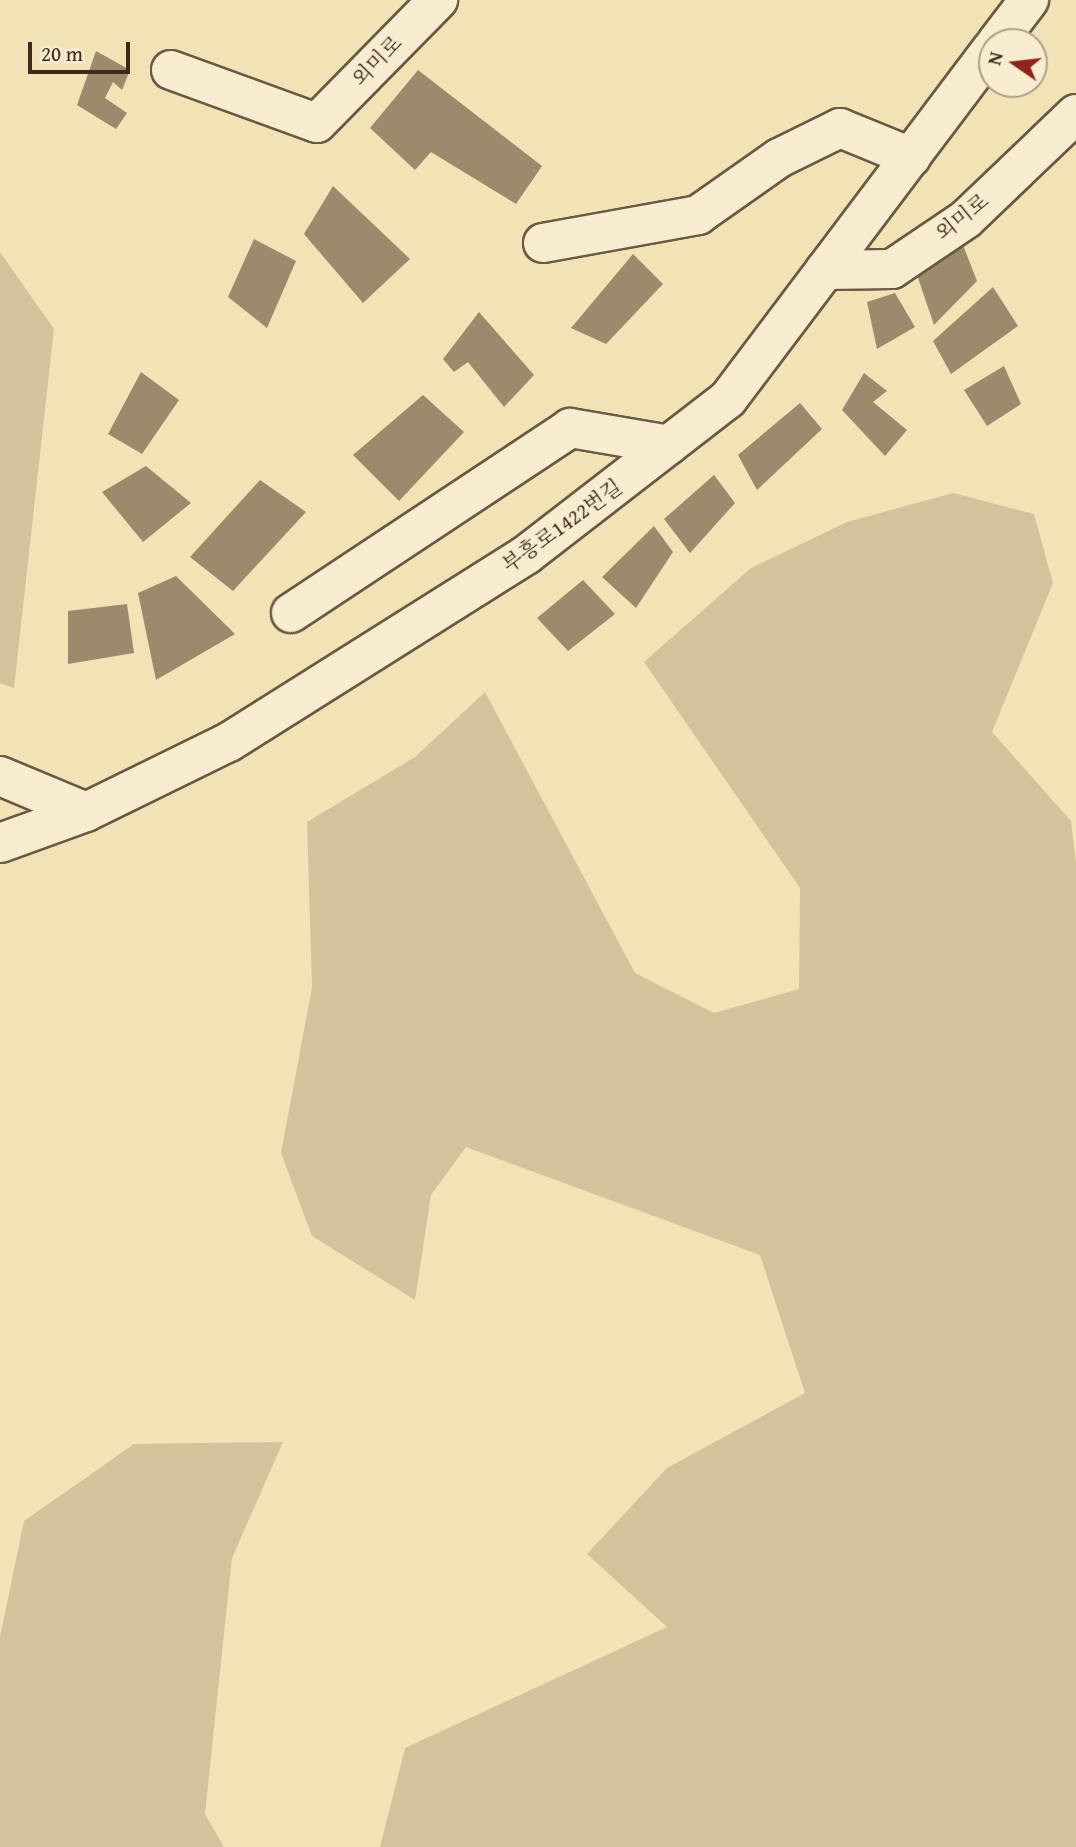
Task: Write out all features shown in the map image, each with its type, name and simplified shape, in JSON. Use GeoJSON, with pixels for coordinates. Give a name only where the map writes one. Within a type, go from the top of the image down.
{"type":"FeatureCollection","features":[{"type":"Feature","properties":{"kind":"street","name":"외미로"},"geometry":{"type":"LineString","coordinates":[[171,70],[317,123],[438,0]]}},
{"type":"Feature","properties":{"kind":"street"},"geometry":{"type":"LineString","coordinates":[[1008,28],[1029,0]]}},
{"type":"Feature","properties":{"kind":"street","name":"부흥로1422번길"},"geometry":{"type":"LineString","coordinates":[[0,844],[86,811],[229,742],[503,569],[728,400],[978,68]]}},
{"type":"Feature","properties":{"kind":"street","name":"외미로"},"geometry":{"type":"LineString","coordinates":[[825,270],[892,269],[966,219],[1076,114]]}},
{"type":"Feature","properties":{"kind":"street"},"geometry":{"type":"LineString","coordinates":[[543,243],[698,215],[779,158],[840,128],[911,157]]}},
{"type":"Feature","properties":{"kind":"street"},"geometry":{"type":"LineString","coordinates":[[291,613],[570,428],[668,445]]}},
{"type":"Feature","properties":{"kind":"street"},"geometry":{"type":"LineString","coordinates":[[0,776],[86,811]]}},
{"type":"Feature","properties":{"kind":"shaded area"},"geometry":{"type":"Polygon","coordinates":[[[0,252],[54,329],[14,688],[0,683],[0,252]]]}},
{"type":"Feature","properties":{"kind":"shaded area"},"geometry":{"type":"Polygon","coordinates":[[[953,493],[1034,514],[1053,583],[992,732],[1071,821],[1076,864],[1076,1847],[380,1847],[405,1748],[667,1627],[587,1554],[667,1468],[805,1393],[760,1255],[466,1147],[431,1195],[415,1300],[312,1236],[281,1153],[312,987],[307,822],[415,757],[485,692],[635,973],[714,1013],[799,989],[800,888],[644,662],[751,568],[847,522],[953,493]]]}},
{"type":"Feature","properties":{"kind":"shaded area"},"geometry":{"type":"Polygon","coordinates":[[[283,1442],[232,1558],[205,1814],[224,1847],[0,1847],[0,1637],[24,1521],[134,1444],[283,1442]]]}},
{"type":"Feature","properties":{"kind":"building"},"geometry":{"type":"Polygon","coordinates":[[[96,51],[130,70],[122,90],[113,82],[105,98],[127,113],[116,129],[77,105],[96,51]]]}},
{"type":"Feature","properties":{"kind":"building"},"geometry":{"type":"Polygon","coordinates":[[[418,70],[542,166],[516,204],[431,152],[415,170],[370,128],[418,70]]]}},
{"type":"Feature","properties":{"kind":"building"},"geometry":{"type":"Polygon","coordinates":[[[333,186],[410,259],[363,303],[304,234],[333,186]]]}},
{"type":"Feature","properties":{"kind":"building"},"geometry":{"type":"Polygon","coordinates":[[[254,239],[296,261],[267,328],[228,297],[254,239]]]}},
{"type":"Feature","properties":{"kind":"building"},"geometry":{"type":"Polygon","coordinates":[[[963,245],[977,281],[934,325],[916,272],[963,245]]]}},
{"type":"Feature","properties":{"kind":"building"},"geometry":{"type":"Polygon","coordinates":[[[633,254],[663,284],[606,344],[571,328],[633,254]]]}},
{"type":"Feature","properties":{"kind":"building"},"geometry":{"type":"Polygon","coordinates":[[[993,287],[1018,326],[951,374],[933,341],[993,287]]]}},
{"type":"Feature","properties":{"kind":"building"},"geometry":{"type":"Polygon","coordinates":[[[895,293],[915,327],[877,349],[867,302],[895,293]]]}},
{"type":"Feature","properties":{"kind":"building"},"geometry":{"type":"Polygon","coordinates":[[[479,312],[534,375],[504,407],[468,362],[454,372],[443,359],[479,312]]]}},
{"type":"Feature","properties":{"kind":"building"},"geometry":{"type":"Polygon","coordinates":[[[1004,366],[1021,404],[987,426],[964,390],[1004,366]]]}},
{"type":"Feature","properties":{"kind":"building"},"geometry":{"type":"Polygon","coordinates":[[[141,372],[179,400],[142,454],[108,434],[141,372]]]}},
{"type":"Feature","properties":{"kind":"building"},"geometry":{"type":"Polygon","coordinates":[[[864,373],[887,391],[873,402],[907,430],[885,456],[842,410],[864,373]]]}},
{"type":"Feature","properties":{"kind":"building"},"geometry":{"type":"Polygon","coordinates":[[[423,395],[464,432],[399,501],[353,455],[423,395]]]}},
{"type":"Feature","properties":{"kind":"building"},"geometry":{"type":"Polygon","coordinates":[[[800,403],[822,429],[757,490],[738,455],[800,403]]]}},
{"type":"Feature","properties":{"kind":"building"},"geometry":{"type":"Polygon","coordinates":[[[146,466],[191,503],[143,542],[102,492],[146,466]]]}},
{"type":"Feature","properties":{"kind":"building"},"geometry":{"type":"Polygon","coordinates":[[[714,475],[735,503],[690,553],[664,519],[714,475]]]}},
{"type":"Feature","properties":{"kind":"building"},"geometry":{"type":"Polygon","coordinates":[[[260,480],[306,512],[233,591],[190,557],[260,480]]]}},
{"type":"Feature","properties":{"kind":"building"},"geometry":{"type":"Polygon","coordinates":[[[654,526],[673,552],[636,608],[602,577],[654,526]]]}},
{"type":"Feature","properties":{"kind":"building"},"geometry":{"type":"Polygon","coordinates":[[[176,576],[235,634],[156,680],[138,593],[176,576]]]}},
{"type":"Feature","properties":{"kind":"building"},"geometry":{"type":"Polygon","coordinates":[[[583,580],[615,614],[568,651],[537,618],[583,580]]]}},
{"type":"Feature","properties":{"kind":"building"},"geometry":{"type":"Polygon","coordinates":[[[127,604],[134,653],[68,664],[68,611],[127,604]]]}}]}
